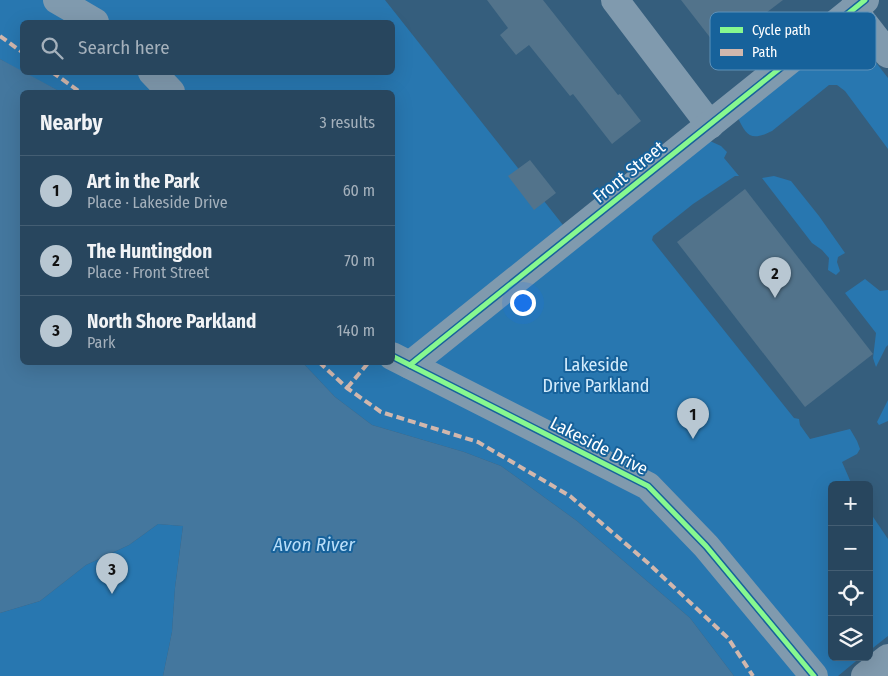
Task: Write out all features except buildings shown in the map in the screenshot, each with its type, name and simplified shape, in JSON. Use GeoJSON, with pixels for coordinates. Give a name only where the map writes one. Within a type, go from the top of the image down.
{"type":"FeatureCollection","features":[{"type":"Feature","properties":{"kind":"street"},"geometry":{"type":"LineString","coordinates":[[57,0],[92,20]]}},
{"type":"Feature","properties":{"kind":"street"},"geometry":{"type":"LineString","coordinates":[[614,0],[710,125]]}},
{"type":"Feature","properties":{"kind":"street"},"geometry":{"type":"LineString","coordinates":[[876,34],[888,54]]}},
{"type":"Feature","properties":{"kind":"street","name":"Front Street"},"geometry":{"type":"LineString","coordinates":[[401,361],[710,125],[778,70]]}},
{"type":"Feature","properties":{"kind":"street"},"geometry":{"type":"LineString","coordinates":[[155,75],[169,90]]}},
{"type":"Feature","properties":{"kind":"street","name":"Lakeside Drive"},"geometry":{"type":"LineString","coordinates":[[401,361],[648,486],[706,546],[814,676]]}},
{"type":"Feature","properties":{"kind":"street"},"geometry":{"type":"LineString","coordinates":[[865,676],[888,658]]}},
{"type":"Feature","properties":{"kind":"green space","name":"Lakeside Drive Parkland"},"geometry":{"type":"Polygon","coordinates":[[[0,0],[385,0],[578,244],[710,141],[721,146],[727,152],[724,158],[739,176],[735,176],[693,204],[653,236],[652,240],[794,418],[799,419],[800,425],[810,439],[850,429],[857,441],[860,449],[857,454],[842,462],[850,481],[828,481],[828,661],[856,661],[838,676],[734,676],[690,618],[577,521],[501,466],[464,452],[372,425],[335,397],[305,365],[395,365],[395,90],[57,90],[28,75],[395,75],[395,20],[20,20],[20,71],[0,59],[0,0]]]}},
{"type":"Feature","properties":{"kind":"green space"},"geometry":{"type":"Polygon","coordinates":[[[876,63],[888,78],[888,149],[845,91],[837,85],[829,85],[772,131],[759,136],[750,135],[746,132],[737,116],[795,70],[876,70],[876,63]]]}},
{"type":"Feature","properties":{"kind":"green space"},"geometry":{"type":"Polygon","coordinates":[[[774,176],[791,181],[845,253],[838,257],[837,262],[840,271],[836,275],[828,270],[829,258],[812,243],[762,178],[774,176]]]}},
{"type":"Feature","properties":{"kind":"green space"},"geometry":{"type":"Polygon","coordinates":[[[865,279],[880,291],[888,290],[888,345],[876,367],[873,358],[876,333],[845,293],[865,279]]]}},
{"type":"Feature","properties":{"kind":"green space"},"geometry":{"type":"Polygon","coordinates":[[[888,400],[888,421],[879,425],[877,422],[888,400]]]}},
{"type":"Feature","properties":{"kind":"green space"},"geometry":{"type":"Polygon","coordinates":[[[873,517],[888,539],[888,636],[873,648],[873,517]]]}},
{"type":"Feature","properties":{"kind":"green space"},"geometry":{"type":"Polygon","coordinates":[[[158,524],[183,526],[175,588],[172,632],[163,676],[0,676],[0,613],[40,601],[86,565],[129,545],[158,524]]]}},
{"type":"Feature","properties":{"kind":"water","name":"Avon River"},"geometry":{"type":"Polygon","coordinates":[[[0,59],[20,70],[20,75],[30,75],[57,90],[20,90],[20,365],[305,365],[335,397],[372,425],[464,452],[501,466],[577,521],[690,618],[734,676],[163,676],[172,632],[175,588],[183,526],[158,524],[129,545],[86,565],[40,601],[0,613],[0,59]]]}},
{"type":"Feature","properties":{"kind":"marked path"},"geometry":{"type":"LineString","coordinates":[[0,36],[20,51]]}},
{"type":"Feature","properties":{"kind":"marked path"},"geometry":{"type":"LineString","coordinates":[[56,75],[77,90]]}},
{"type":"Feature","properties":{"kind":"marked path"},"geometry":{"type":"LineString","coordinates":[[322,365],[347,388],[381,412],[478,442],[570,496],[648,563],[728,638],[753,676]]}},
{"type":"Feature","properties":{"kind":"marked path"},"geometry":{"type":"LineString","coordinates":[[347,388],[366,365]]}},
{"type":"Feature","properties":{"kind":"cycle path"},"geometry":{"type":"LineString","coordinates":[[850,12],[865,0]]}},
{"type":"Feature","properties":{"kind":"cycle path"},"geometry":{"type":"LineString","coordinates":[[410,365],[778,70]]}},
{"type":"Feature","properties":{"kind":"cycle path"},"geometry":{"type":"LineString","coordinates":[[395,358],[648,486],[706,546],[814,676]]}},
{"type":"Feature","properties":{"kind":"place","name":"The Huntingdon"},"geometry":{"type":"Point","coordinates":[775,298]}},
{"type":"Feature","properties":{"kind":"place","name":"Art in the Park"},"geometry":{"type":"Point","coordinates":[693,439]}},
{"type":"Feature","properties":{"kind":"place","name":"North Shore Parkland"},"geometry":{"type":"Point","coordinates":[112,594]}}]}
